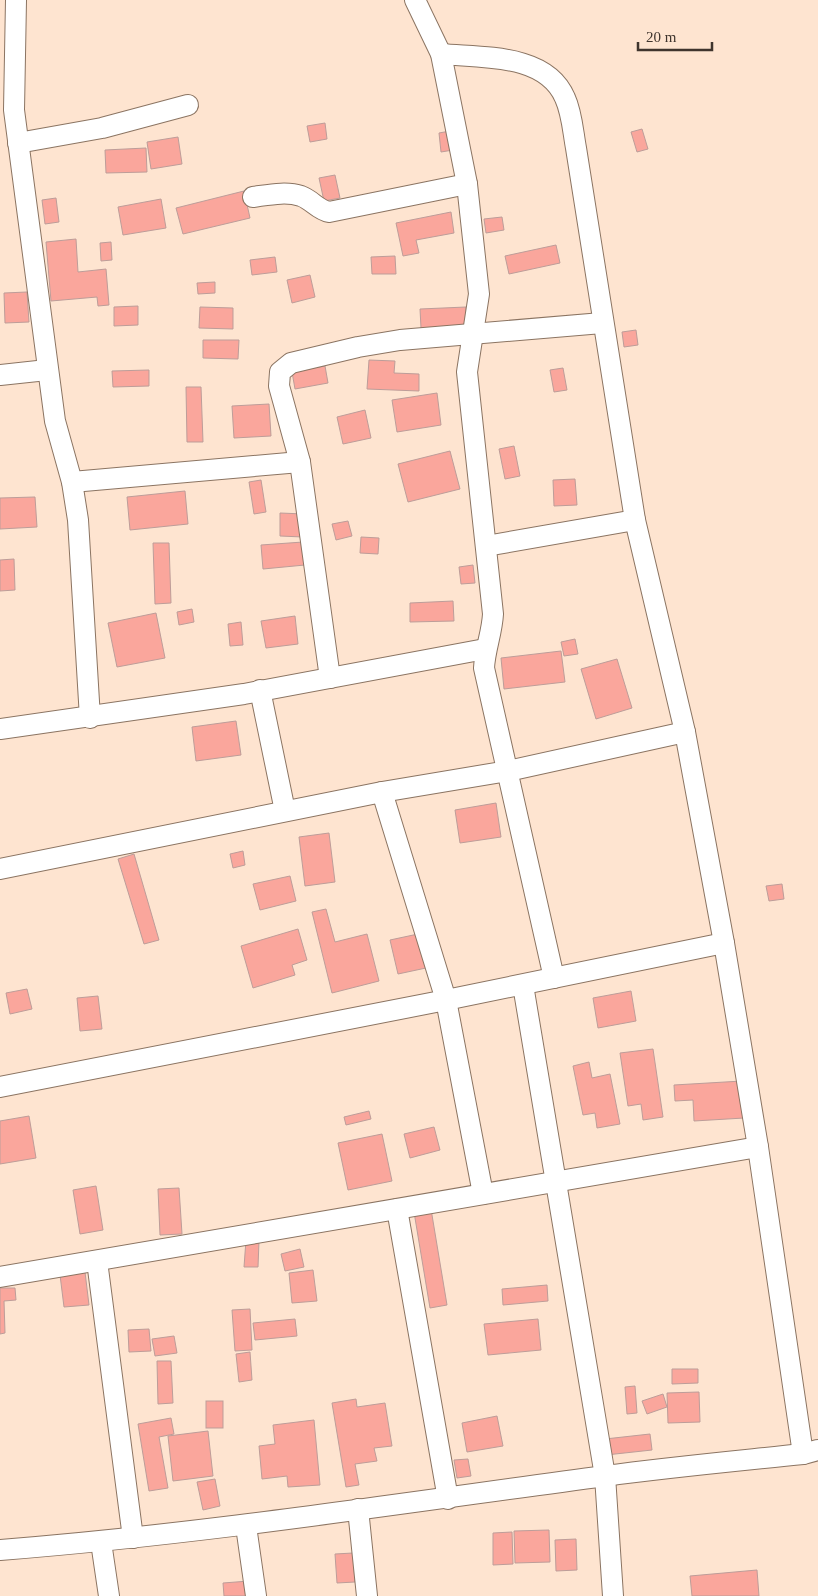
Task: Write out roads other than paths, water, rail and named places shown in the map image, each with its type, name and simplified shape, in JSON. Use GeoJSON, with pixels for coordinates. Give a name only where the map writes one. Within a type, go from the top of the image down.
{"type":"FeatureCollection","features":[{"type":"Feature","properties":{"kind":"street"},"geometry":{"type":"LineString","coordinates":[[16,0],[7,111],[18,144],[55,421],[72,482],[78,520],[90,718]]}},
{"type":"Feature","properties":{"kind":"street"},"geometry":{"type":"LineString","coordinates":[[416,0],[441,54],[467,184],[479,294],[468,372],[493,614],[491,637],[485,649],[484,668],[554,978]]}},
{"type":"Feature","properties":{"kind":"street"},"geometry":{"type":"LineString","coordinates":[[0,1550],[101,1542],[246,1526],[605,1476],[810,1452],[724,943],[685,732],[635,520],[602,322],[576,148],[565,98],[548,74],[514,61],[441,54]]}},
{"type":"Feature","properties":{"kind":"street"},"geometry":{"type":"LineString","coordinates":[[18,144],[102,128],[188,105]]}},
{"type":"Feature","properties":{"kind":"street"},"geometry":{"type":"LineString","coordinates":[[253,196],[289,194],[302,196],[321,210],[329,212],[467,184]]}},
{"type":"Feature","properties":{"kind":"street"},"geometry":{"type":"LineString","coordinates":[[330,678],[300,462],[279,386],[280,372],[291,363],[358,347],[400,340],[602,322]]}},
{"type":"Feature","properties":{"kind":"street"},"geometry":{"type":"LineString","coordinates":[[0,375],[47,370]]}},
{"type":"Feature","properties":{"kind":"street"},"geometry":{"type":"LineString","coordinates":[[72,482],[300,462]]}},
{"type":"Feature","properties":{"kind":"street"},"geometry":{"type":"LineString","coordinates":[[486,546],[635,520]]}},
{"type":"Feature","properties":{"kind":"street"},"geometry":{"type":"LineString","coordinates":[[0,729],[90,718],[260,690],[485,649]]}},
{"type":"Feature","properties":{"kind":"street"},"geometry":{"type":"LineString","coordinates":[[260,690],[285,811]]}},
{"type":"Feature","properties":{"kind":"street"},"geometry":{"type":"LineString","coordinates":[[0,869],[382,792],[508,771],[685,732]]}},
{"type":"Feature","properties":{"kind":"street"},"geometry":{"type":"LineString","coordinates":[[382,792],[446,1000],[483,1194]]}},
{"type":"Feature","properties":{"kind":"street"},"geometry":{"type":"LineString","coordinates":[[0,1088],[724,943]]}},
{"type":"Feature","properties":{"kind":"street"},"geometry":{"type":"LineString","coordinates":[[523,984],[605,1476],[613,1596]]}},
{"type":"Feature","properties":{"kind":"street"},"geometry":{"type":"LineString","coordinates":[[0,1277],[758,1147]]}},
{"type":"Feature","properties":{"kind":"street"},"geometry":{"type":"LineString","coordinates":[[397,1209],[448,1499]]}},
{"type":"Feature","properties":{"kind":"street"},"geometry":{"type":"LineString","coordinates":[[97,1261],[132,1538]]}},
{"type":"Feature","properties":{"kind":"street"},"geometry":{"type":"LineString","coordinates":[[358,1509],[367,1596]]}},
{"type":"Feature","properties":{"kind":"street"},"geometry":{"type":"LineString","coordinates":[[246,1526],[256,1596]]}},
{"type":"Feature","properties":{"kind":"street"},"geometry":{"type":"LineString","coordinates":[[101,1542],[109,1596]]}}]}
